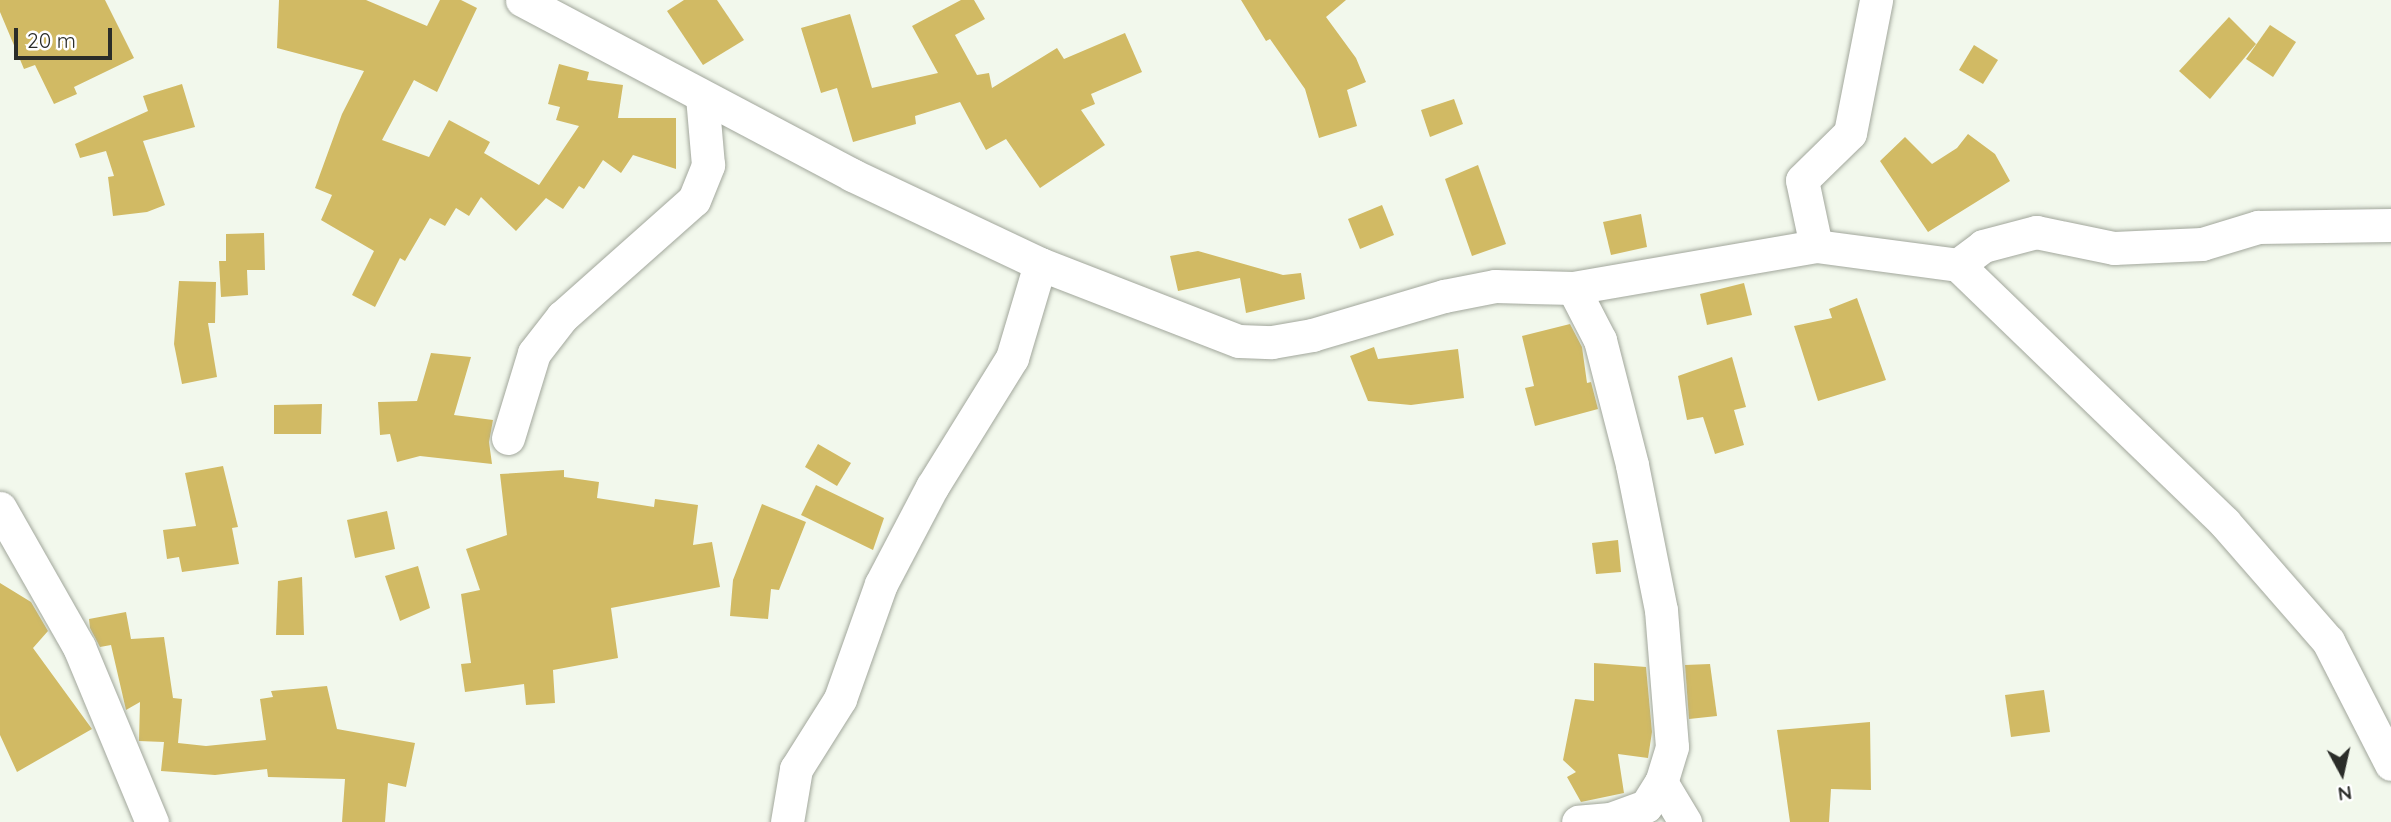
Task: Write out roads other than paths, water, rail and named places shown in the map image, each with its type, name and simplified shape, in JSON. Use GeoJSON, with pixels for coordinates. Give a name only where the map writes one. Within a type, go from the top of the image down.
{"type":"FeatureCollection","features":[{"type":"Feature","properties":{"kind":"street"},"geometry":{"type":"LineString","coordinates":[[522,0],[852,175],[1040,264],[1250,342],[1312,335],[1431,299],[1495,286],[1573,288],[1816,246],[1958,265],[2225,523],[2328,641],[2391,764]]}},
{"type":"Feature","properties":{"kind":"street"},"geometry":{"type":"LineString","coordinates":[[1816,246],[1802,180],[1850,133],[1876,0]]}},
{"type":"Feature","properties":{"kind":"street"},"geometry":{"type":"LineString","coordinates":[[508,438],[534,353],[562,317],[694,200],[708,165],[702,97]]}},
{"type":"Feature","properties":{"kind":"street"},"geometry":{"type":"LineString","coordinates":[[1958,265],[1983,246],[2036,232],[2114,248],[2202,244],[2258,227],[2391,225]]}},
{"type":"Feature","properties":{"kind":"street"},"geometry":{"type":"LineString","coordinates":[[787,822],[796,768],[840,699],[881,584],[932,487],[1012,358],[1040,264]]}},
{"type":"Feature","properties":{"kind":"street"},"geometry":{"type":"LineString","coordinates":[[1573,288],[1600,340],[1661,610],[1672,747],[1661,782],[1646,806],[1610,819],[1578,822]]}},
{"type":"Feature","properties":{"kind":"street"},"geometry":{"type":"LineString","coordinates":[[0,508],[79,647],[152,822]]}},
{"type":"Feature","properties":{"kind":"street"},"geometry":{"type":"LineString","coordinates":[[1661,782],[1685,822]]}}]}
